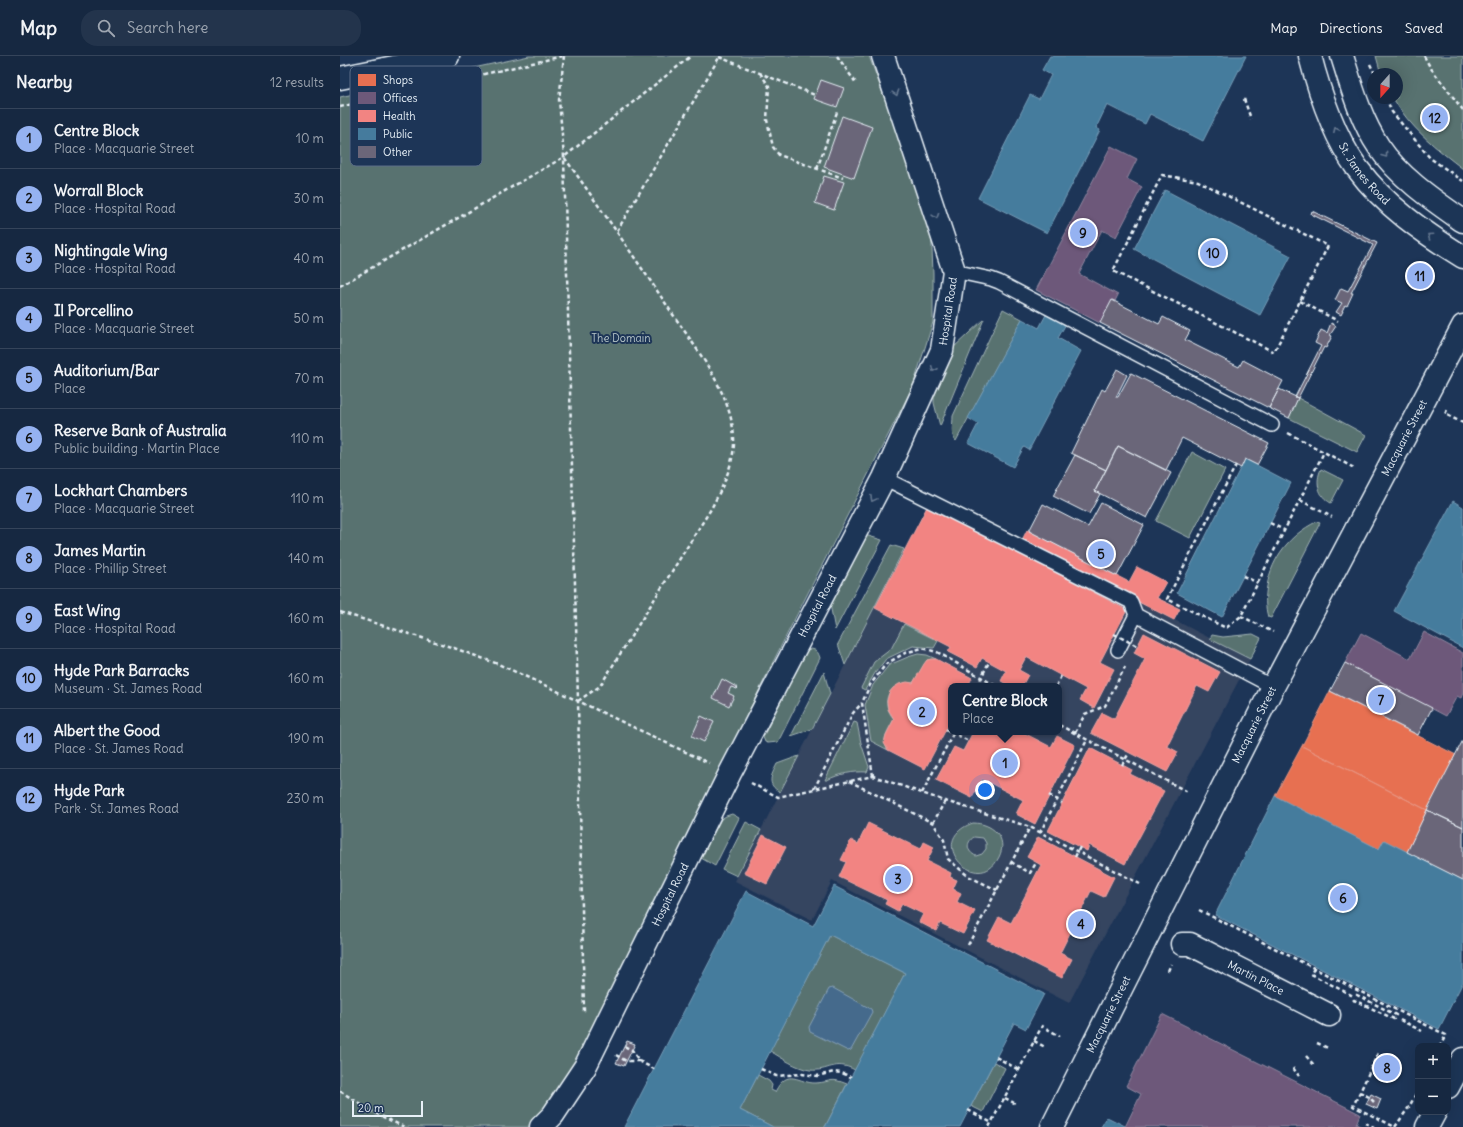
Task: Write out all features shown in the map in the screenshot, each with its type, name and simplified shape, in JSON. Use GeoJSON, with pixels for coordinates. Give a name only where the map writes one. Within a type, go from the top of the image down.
{"type":"FeatureCollection","features":[{"type":"Feature","properties":{"kind":"street"},"geometry":{"type":"LineString","coordinates":[[399,66],[448,56]]}},
{"type":"Feature","properties":{"kind":"street","name":"Hospital Road"},"geometry":{"type":"LineString","coordinates":[[541,1127],[553,1115],[585,1067],[730,773],[884,478],[942,350],[954,271],[883,56]]}},
{"type":"Feature","properties":{"kind":"street","name":"St. James Road"},"geometry":{"type":"LineString","coordinates":[[1310,56],[1334,125],[1356,166],[1370,184],[1392,206],[1431,236],[1463,257]]}},
{"type":"Feature","properties":{"kind":"street"},"geometry":{"type":"LineString","coordinates":[[1342,56],[1368,126],[1378,146],[1390,161],[1410,181],[1463,221]]}},
{"type":"Feature","properties":{"kind":"street"},"geometry":{"type":"LineString","coordinates":[[340,78],[350,76]]}},
{"type":"Feature","properties":{"kind":"street","name":"Macquarie Street"},"geometry":{"type":"LineString","coordinates":[[1052,1127],[1273,687],[1463,326]]}},
{"type":"Feature","properties":{"kind":"street","name":"Martin Place"},"geometry":{"type":"LineString","coordinates":[[1182,944],[1190,944],[1329,1015]]}},
{"type":"Feature","properties":{"kind":"street"},"geometry":{"type":"LineString","coordinates":[[1451,1081],[1463,1059]]}},
{"type":"Feature","properties":{"kind":"street"},"geometry":{"type":"LineString","coordinates":[[1428,1127],[1434,1115]]}},
{"type":"Feature","properties":{"kind":"lane"},"geometry":{"type":"LineString","coordinates":[[954,271],[999,282],[1272,425]]}},
{"type":"Feature","properties":{"kind":"lane"},"geometry":{"type":"LineString","coordinates":[[884,478],[1131,602],[1136,615],[1273,687]]}},
{"type":"Feature","properties":{"kind":"lane"},"geometry":{"type":"LineString","coordinates":[[1118,650],[1136,615]]}},
{"type":"Feature","properties":{"kind":"path"},"geometry":{"type":"LineString","coordinates":[[482,75],[564,56],[559,100],[564,157],[578,701],[584,1016]]}},
{"type":"Feature","properties":{"kind":"path"},"geometry":{"type":"LineString","coordinates":[[340,286],[564,157],[691,56]]}},
{"type":"Feature","properties":{"kind":"path"},"geometry":{"type":"LineString","coordinates":[[837,56],[856,83]]}},
{"type":"Feature","properties":{"kind":"path"},"geometry":{"type":"LineString","coordinates":[[1424,56],[1430,67],[1463,110]]}},
{"type":"Feature","properties":{"kind":"path"},"geometry":{"type":"LineString","coordinates":[[617,231],[719,57],[815,95]]}},
{"type":"Feature","properties":{"kind":"path"},"geometry":{"type":"LineString","coordinates":[[760,73],[769,86],[767,120],[772,147],[779,155],[843,178]]}},
{"type":"Feature","properties":{"kind":"path"},"geometry":{"type":"LineString","coordinates":[[1244,99],[1251,119]]}},
{"type":"Feature","properties":{"kind":"path"},"geometry":{"type":"LineString","coordinates":[[1389,104],[1392,112],[1430,158],[1463,180]]}},
{"type":"Feature","properties":{"kind":"path"},"geometry":{"type":"LineString","coordinates":[[340,108],[350,106]]}},
{"type":"Feature","properties":{"kind":"path"},"geometry":{"type":"LineString","coordinates":[[817,169],[837,112]]}},
{"type":"Feature","properties":{"kind":"path"},"geometry":{"type":"LineString","coordinates":[[564,157],[617,231],[702,359],[726,401],[732,420],[734,439],[733,455],[728,471],[721,490],[711,509],[600,686],[578,701]]}},
{"type":"Feature","properties":{"kind":"path"},"geometry":{"type":"LineString","coordinates":[[1162,175],[1198,181],[1328,246],[1300,301],[1274,352],[1114,271],[1162,175]]}},
{"type":"Feature","properties":{"kind":"path"},"geometry":{"type":"LineString","coordinates":[[1300,301],[1338,321]]}},
{"type":"Feature","properties":{"kind":"path"},"geometry":{"type":"LineString","coordinates":[[1449,407],[1445,414],[1463,423]]}},
{"type":"Feature","properties":{"kind":"path"},"geometry":{"type":"LineString","coordinates":[[1272,425],[1356,469]]}},
{"type":"Feature","properties":{"kind":"path"},"geometry":{"type":"LineString","coordinates":[[1236,465],[1167,599],[1226,628],[1241,616],[1324,452]]}},
{"type":"Feature","properties":{"kind":"path"},"geometry":{"type":"LineString","coordinates":[[1300,500],[1332,517]]}},
{"type":"Feature","properties":{"kind":"path"},"geometry":{"type":"LineString","coordinates":[[1270,523],[1284,530]]}},
{"type":"Feature","properties":{"kind":"path"},"geometry":{"type":"LineString","coordinates":[[1193,550],[1197,552]]}},
{"type":"Feature","properties":{"kind":"path"},"geometry":{"type":"LineString","coordinates":[[1243,576],[1258,583]]}},
{"type":"Feature","properties":{"kind":"path"},"geometry":{"type":"LineString","coordinates":[[340,612],[454,648],[498,664],[710,763]]}},
{"type":"Feature","properties":{"kind":"path"},"geometry":{"type":"LineString","coordinates":[[1241,616],[1273,632]]}},
{"type":"Feature","properties":{"kind":"path"},"geometry":{"type":"LineString","coordinates":[[1114,634],[1137,646]]}},
{"type":"Feature","properties":{"kind":"path"},"geometry":{"type":"LineString","coordinates":[[814,789],[853,713],[862,703],[870,685],[886,664],[905,653],[922,648],[937,652],[991,683]]}},
{"type":"Feature","properties":{"kind":"path"},"geometry":{"type":"LineString","coordinates":[[1074,733],[1085,714],[1106,706],[1127,663],[1115,657],[1118,650]]}},
{"type":"Feature","properties":{"kind":"path"},"geometry":{"type":"LineString","coordinates":[[978,683],[989,662]]}},
{"type":"Feature","properties":{"kind":"path"},"geometry":{"type":"LineString","coordinates":[[1058,683],[1061,676]]}},
{"type":"Feature","properties":{"kind":"path"},"geometry":{"type":"LineString","coordinates":[[862,703],[873,776]]}},
{"type":"Feature","properties":{"kind":"path"},"geometry":{"type":"LineString","coordinates":[[1062,727],[1188,792]]}},
{"type":"Feature","properties":{"kind":"path"},"geometry":{"type":"LineString","coordinates":[[922,793],[951,735]]}},
{"type":"Feature","properties":{"kind":"path"},"geometry":{"type":"LineString","coordinates":[[958,735],[969,741]]}},
{"type":"Feature","properties":{"kind":"path"},"geometry":{"type":"LineString","coordinates":[[1040,832],[1087,740]]}},
{"type":"Feature","properties":{"kind":"path"},"geometry":{"type":"LineString","coordinates":[[1122,765],[1129,753]]}},
{"type":"Feature","properties":{"kind":"path"},"geometry":{"type":"LineString","coordinates":[[746,781],[778,797],[873,776],[946,801],[1030,827],[1140,884]]}},
{"type":"Feature","properties":{"kind":"path"},"geometry":{"type":"LineString","coordinates":[[849,781],[933,823],[944,840],[948,859],[968,876],[997,890]]}},
{"type":"Feature","properties":{"kind":"path"},"geometry":{"type":"LineString","coordinates":[[1049,795],[1062,803]]}},
{"type":"Feature","properties":{"kind":"path"},"geometry":{"type":"LineString","coordinates":[[933,823],[946,801]]}},
{"type":"Feature","properties":{"kind":"path"},"geometry":{"type":"LineString","coordinates":[[968,946],[1030,827]]}},
{"type":"Feature","properties":{"kind":"path"},"geometry":{"type":"LineString","coordinates":[[1075,857],[1080,847]]}},
{"type":"Feature","properties":{"kind":"path"},"geometry":{"type":"LineString","coordinates":[[1067,852],[1069,848]]}},
{"type":"Feature","properties":{"kind":"path"},"geometry":{"type":"LineString","coordinates":[[1011,862],[1030,873],[1036,863]]}},
{"type":"Feature","properties":{"kind":"path"},"geometry":{"type":"LineString","coordinates":[[1199,910],[1314,968],[1335,977],[1359,991],[1446,1035],[1442,1043]]}},
{"type":"Feature","properties":{"kind":"path"},"geometry":{"type":"LineString","coordinates":[[1314,968],[1311,974],[1353,996]]}},
{"type":"Feature","properties":{"kind":"path"},"geometry":{"type":"LineString","coordinates":[[1353,1001],[1354,1000],[1394,1019],[1396,1015],[1357,995],[1359,991]]}},
{"type":"Feature","properties":{"kind":"path"},"geometry":{"type":"LineString","coordinates":[[1400,1020],[1422,1031]]}},
{"type":"Feature","properties":{"kind":"path"},"geometry":{"type":"LineString","coordinates":[[990,1127],[1042,1026],[1060,1036]]}},
{"type":"Feature","properties":{"kind":"path"},"geometry":{"type":"LineString","coordinates":[[1034,1042],[1045,1047]]}},
{"type":"Feature","properties":{"kind":"path"},"geometry":{"type":"LineString","coordinates":[[1317,1043],[1328,1048]]}},
{"type":"Feature","properties":{"kind":"path"},"geometry":{"type":"LineString","coordinates":[[621,1044],[632,1050],[639,1061]]}},
{"type":"Feature","properties":{"kind":"path"},"geometry":{"type":"LineString","coordinates":[[1378,1053],[1353,1106],[1395,1127],[1409,1108],[1415,1096]]}},
{"type":"Feature","properties":{"kind":"path"},"geometry":{"type":"LineString","coordinates":[[616,1056],[626,1061],[639,1061],[654,1069]]}},
{"type":"Feature","properties":{"kind":"path"},"geometry":{"type":"LineString","coordinates":[[1306,1056],[1314,1065]]}},
{"type":"Feature","properties":{"kind":"path"},"geometry":{"type":"LineString","coordinates":[[996,1057],[1019,1070]]}},
{"type":"Feature","properties":{"kind":"path"},"geometry":{"type":"LineString","coordinates":[[1293,1068],[1299,1076]]}},
{"type":"Feature","properties":{"kind":"path"},"geometry":{"type":"LineString","coordinates":[[761,1069],[776,1076],[802,1074],[817,1076],[834,1072],[842,1073],[851,1077]]}},
{"type":"Feature","properties":{"kind":"path"},"geometry":{"type":"LineString","coordinates":[[340,1091],[373,1112],[404,1127]]}},
{"type":"Feature","properties":{"kind":"path"},"geometry":{"type":"LineString","coordinates":[[1360,1092],[1374,1102]]}},
{"type":"Feature","properties":{"kind":"path"},"geometry":{"type":"LineString","coordinates":[[1004,1098],[1016,1104]]}},
{"type":"Feature","properties":{"kind":"path"},"geometry":{"type":"LineString","coordinates":[[968,1110],[992,1123]]}},
{"type":"Feature","properties":{"kind":"path"},"geometry":{"type":"LineString","coordinates":[[1365,1123],[1374,1127]]}},
{"type":"Feature","properties":{"kind":"shaded area"},"geometry":{"type":"Polygon","coordinates":[[[933,495],[1250,659],[1069,1003],[832,881],[812,920],[735,881],[933,495]]]}},
{"type":"Feature","properties":{"kind":"shaded area"},"geometry":{"type":"Polygon","coordinates":[[[833,988],[871,1009],[872,1012],[851,1050],[848,1051],[810,1032],[809,1027],[829,989],[833,988]]]}},
{"type":"Feature","properties":{"kind":"green space","name":"The Domain"},"geometry":{"type":"Polygon","coordinates":[[[529,56],[869,56],[931,224],[933,322],[913,386],[777,654],[563,1087],[529,1127],[340,1127],[340,97],[350,95],[350,166],[482,166],[482,66],[529,56]]]}},
{"type":"Feature","properties":{"kind":"green space"},"geometry":{"type":"Polygon","coordinates":[[[1376,56],[1463,56],[1463,169],[1424,137],[1407,119],[1397,104],[1403,104],[1403,68],[1379,68],[1376,56]]]}},
{"type":"Feature","properties":{"kind":"green space"},"geometry":{"type":"Polygon","coordinates":[[[1003,309],[1022,319],[956,441],[952,433],[953,416],[1003,309]]]}},
{"type":"Feature","properties":{"kind":"green space"},"geometry":{"type":"Polygon","coordinates":[[[984,319],[940,426],[934,403],[934,396],[952,349],[984,319]]]}},
{"type":"Feature","properties":{"kind":"green space"},"geometry":{"type":"Polygon","coordinates":[[[1298,398],[1366,435],[1357,452],[1289,418],[1298,398]]]}},
{"type":"Feature","properties":{"kind":"green space"},"geometry":{"type":"Polygon","coordinates":[[[1192,452],[1225,470],[1190,538],[1156,521],[1192,452]]]}},
{"type":"Feature","properties":{"kind":"green space"},"geometry":{"type":"Polygon","coordinates":[[[1321,469],[1343,480],[1331,503],[1323,497],[1319,488],[1318,479],[1321,469]]]}},
{"type":"Feature","properties":{"kind":"green space"},"geometry":{"type":"Polygon","coordinates":[[[1316,522],[1320,523],[1271,618],[1268,617],[1266,605],[1267,586],[1269,575],[1278,556],[1290,540],[1298,533],[1316,522]]]}},
{"type":"Feature","properties":{"kind":"green space"},"geometry":{"type":"Polygon","coordinates":[[[865,535],[882,540],[835,630],[830,604],[865,535]]]}},
{"type":"Feature","properties":{"kind":"green space"},"geometry":{"type":"Polygon","coordinates":[[[891,545],[904,549],[845,665],[838,644],[891,545]]]}},
{"type":"Feature","properties":{"kind":"green space"},"geometry":{"type":"Polygon","coordinates":[[[904,624],[938,641],[934,648],[913,646],[886,659],[875,673],[865,690],[861,688],[874,662],[891,649],[904,624]]]}},
{"type":"Feature","properties":{"kind":"green space"},"geometry":{"type":"Polygon","coordinates":[[[1253,634],[1261,638],[1250,659],[1210,639],[1212,635],[1223,637],[1253,634]]]}},
{"type":"Feature","properties":{"kind":"green space"},"geometry":{"type":"Polygon","coordinates":[[[807,650],[815,650],[819,654],[820,658],[778,742],[765,742],[763,737],[807,650]]]}},
{"type":"Feature","properties":{"kind":"green space"},"geometry":{"type":"Polygon","coordinates":[[[918,654],[927,655],[936,659],[927,660],[913,683],[898,685],[889,694],[887,706],[894,719],[885,738],[888,750],[871,741],[865,705],[873,685],[889,665],[918,654]]]}},
{"type":"Feature","properties":{"kind":"green space"},"geometry":{"type":"Polygon","coordinates":[[[824,672],[830,694],[812,729],[791,736],[824,672]]]}},
{"type":"Feature","properties":{"kind":"green space"},"geometry":{"type":"Polygon","coordinates":[[[854,722],[857,723],[861,743],[869,767],[867,772],[846,773],[825,780],[854,722]]]}},
{"type":"Feature","properties":{"kind":"green space"},"geometry":{"type":"Polygon","coordinates":[[[799,756],[780,792],[771,783],[777,764],[799,756]]]}},
{"type":"Feature","properties":{"kind":"green space"},"geometry":{"type":"Polygon","coordinates":[[[732,814],[739,818],[715,866],[701,858],[721,819],[732,814]]]}},
{"type":"Feature","properties":{"kind":"green space"},"geometry":{"type":"Polygon","coordinates":[[[746,822],[761,830],[737,876],[722,869],[746,822]]]}},
{"type":"Feature","properties":{"kind":"green space"},"geometry":{"type":"Polygon","coordinates":[[[973,823],[992,828],[996,832],[1002,843],[1001,850],[999,857],[990,868],[979,872],[969,869],[959,862],[954,852],[953,842],[959,831],[973,823]],[[974,837],[969,842],[969,850],[976,856],[982,854],[986,849],[986,843],[983,838],[974,837]]]}},
{"type":"Feature","properties":{"kind":"green space"},"geometry":{"type":"Polygon","coordinates":[[[830,935],[905,973],[855,1070],[842,1066],[817,1070],[805,1069],[770,1051],[830,935]]]}},
{"type":"Feature","properties":{"kind":"green space"},"geometry":{"type":"Polygon","coordinates":[[[994,1062],[1005,1068],[983,1112],[971,1106],[994,1062]]]}},
{"type":"Feature","properties":{"kind":"green space"},"geometry":{"type":"Polygon","coordinates":[[[758,1075],[769,1081],[772,1085],[771,1090],[775,1092],[784,1080],[789,1078],[810,1083],[834,1080],[847,1084],[825,1127],[773,1127],[740,1110],[758,1075]]]}},
{"type":"Feature","properties":{"kind":"building: Shops"},"geometry":{"type":"Polygon","coordinates":[[[1330,691],[1456,755],[1427,810],[1302,746],[1330,691]]]}},
{"type":"Feature","properties":{"kind":"building: Shops"},"geometry":{"type":"Polygon","coordinates":[[[1302,746],[1427,810],[1407,852],[1384,840],[1379,849],[1275,796],[1302,746]]]}},
{"type":"Feature","properties":{"kind":"building: Offices"},"geometry":{"type":"Polygon","coordinates":[[[1111,146],[1137,159],[1127,179],[1142,187],[1116,237],[1102,230],[1079,274],[1118,295],[1115,301],[1112,300],[1100,323],[1036,290],[1111,146]]]}},
{"type":"Feature","properties":{"kind":"building: Offices"},"geometry":{"type":"Polygon","coordinates":[[[1424,632],[1463,653],[1463,693],[1461,698],[1457,696],[1446,716],[1345,663],[1361,633],[1410,659],[1424,632]]]}},
{"type":"Feature","properties":{"kind":"building: Offices"},"geometry":{"type":"Polygon","coordinates":[[[1162,1014],[1360,1114],[1356,1124],[1362,1127],[1125,1127],[1141,1094],[1126,1086],[1162,1014]]]}},
{"type":"Feature","properties":{"kind":"building: Health"},"geometry":{"type":"Polygon","coordinates":[[[928,505],[1127,610],[1100,662],[1114,669],[1094,708],[1080,700],[1086,689],[1026,657],[1019,670],[1028,675],[1024,683],[1005,683],[1001,681],[1006,671],[982,658],[977,667],[948,652],[951,647],[875,608],[928,505]]]}},
{"type":"Feature","properties":{"kind":"building: Health"},"geometry":{"type":"Polygon","coordinates":[[[1027,530],[1129,582],[1137,567],[1166,582],[1157,598],[1180,609],[1174,620],[1021,542],[1027,530]]]}},
{"type":"Feature","properties":{"kind":"building: Health"},"geometry":{"type":"Polygon","coordinates":[[[1144,633],[1220,672],[1209,692],[1197,686],[1167,746],[1178,752],[1167,772],[1091,733],[1102,713],[1114,719],[1145,659],[1134,653],[1144,633]]]}},
{"type":"Feature","properties":{"kind":"building: Health"},"geometry":{"type":"Polygon","coordinates":[[[936,659],[972,678],[970,683],[948,683],[948,726],[925,769],[888,750],[884,743],[886,735],[894,719],[888,709],[887,701],[889,693],[899,684],[907,682],[913,683],[927,660],[936,659]]]}},
{"type":"Feature","properties":{"kind":"building: Health"},"geometry":{"type":"Polygon","coordinates":[[[971,735],[1028,735],[1051,747],[1057,736],[1075,745],[1035,824],[1016,814],[1023,800],[982,779],[972,798],[936,780],[954,747],[963,751],[971,735]]]}},
{"type":"Feature","properties":{"kind":"building: Health"},"geometry":{"type":"Polygon","coordinates":[[[1090,748],[1132,770],[1130,774],[1164,791],[1125,864],[1089,845],[1087,851],[1048,831],[1090,748]]]}},
{"type":"Feature","properties":{"kind":"building: Health"},"geometry":{"type":"Polygon","coordinates":[[[868,823],[921,849],[924,842],[934,847],[927,861],[951,873],[950,877],[957,880],[953,889],[961,893],[957,902],[975,911],[963,934],[940,923],[936,931],[919,922],[923,914],[902,904],[898,911],[885,904],[887,900],[839,877],[846,862],[841,860],[851,840],[858,844],[868,823]]]}},
{"type":"Feature","properties":{"kind":"building: Health"},"geometry":{"type":"Polygon","coordinates":[[[763,835],[786,847],[767,884],[744,873],[763,835]]]}},
{"type":"Feature","properties":{"kind":"building: Health"},"geometry":{"type":"Polygon","coordinates":[[[1038,837],[1114,877],[1104,897],[1091,891],[1060,953],[1072,959],[1062,978],[987,940],[999,917],[1011,923],[1041,865],[1027,857],[1038,837]]]}},
{"type":"Feature","properties":{"kind":"building: Public"},"geometry":{"type":"Polygon","coordinates":[[[1050,56],[1246,56],[1203,141],[1150,114],[1145,124],[1107,105],[1096,128],[1100,130],[1047,233],[978,198],[1030,95],[1039,99],[1051,75],[1042,70],[1050,56]]]}},
{"type":"Feature","properties":{"kind":"building: Public"},"geometry":{"type":"Polygon","coordinates":[[[1165,190],[1291,256],[1260,315],[1134,249],[1165,190]]]}},
{"type":"Feature","properties":{"kind":"building: Public"},"geometry":{"type":"Polygon","coordinates":[[[1048,311],[1067,322],[1058,338],[1081,351],[1029,450],[1024,447],[1013,467],[968,443],[978,424],[968,418],[1022,319],[1039,328],[1048,311]]]}},
{"type":"Feature","properties":{"kind":"building: Public"},"geometry":{"type":"Polygon","coordinates":[[[1245,459],[1291,483],[1222,617],[1177,593],[1245,459]]]}},
{"type":"Feature","properties":{"kind":"building: Public"},"geometry":{"type":"Polygon","coordinates":[[[1453,501],[1463,507],[1463,648],[1394,611],[1453,501]]]}},
{"type":"Feature","properties":{"kind":"building: Public"},"geometry":{"type":"Polygon","coordinates":[[[1275,796],[1379,849],[1384,840],[1463,880],[1463,982],[1439,1029],[1215,915],[1275,796]]]}},
{"type":"Feature","properties":{"kind":"building: Public"},"geometry":{"type":"Polygon","coordinates":[[[834,886],[1044,994],[1026,1029],[1014,1023],[960,1127],[825,1127],[905,973],[830,935],[740,1110],[773,1127],[624,1127],[746,891],[813,926],[834,886]]]}},
{"type":"Feature","properties":{"kind":"building: Public"},"geometry":{"type":"Polygon","coordinates":[[[1107,1117],[1125,1126],[1125,1127],[1101,1127],[1107,1117]]]}},
{"type":"Feature","properties":{"kind":"building: Other"},"geometry":{"type":"Polygon","coordinates":[[[821,80],[844,88],[837,107],[814,99],[821,80]]]}},
{"type":"Feature","properties":{"kind":"building: Other"},"geometry":{"type":"Polygon","coordinates":[[[842,116],[872,127],[854,178],[824,167],[842,116]]]}},
{"type":"Feature","properties":{"kind":"building: Other"},"geometry":{"type":"Polygon","coordinates":[[[824,176],[844,182],[834,210],[815,203],[824,176]]]}},
{"type":"Feature","properties":{"kind":"building: Other"},"geometry":{"type":"Polygon","coordinates":[[[1312,211],[1377,243],[1351,293],[1353,293],[1347,306],[1345,305],[1341,315],[1336,312],[1342,303],[1335,300],[1341,288],[1348,291],[1373,245],[1311,214],[1312,211]]]}},
{"type":"Feature","properties":{"kind":"building: Other"},"geometry":{"type":"Polygon","coordinates":[[[1112,300],[1159,324],[1163,317],[1190,331],[1185,340],[1239,367],[1243,360],[1283,381],[1269,408],[1100,323],[1112,300]]]}},
{"type":"Feature","properties":{"kind":"building: Other"},"geometry":{"type":"Polygon","coordinates":[[[1331,323],[1336,326],[1330,335],[1332,336],[1326,348],[1324,347],[1298,398],[1295,397],[1321,346],[1315,343],[1321,330],[1327,333],[1331,323]]]}},
{"type":"Feature","properties":{"kind":"building: Other"},"geometry":{"type":"Polygon","coordinates":[[[1117,369],[1127,375],[1116,397],[1118,397],[1131,373],[1269,443],[1257,465],[1245,459],[1241,468],[1182,438],[1166,470],[1118,446],[1106,470],[1071,453],[1102,389],[1105,391],[1117,369]]]}},
{"type":"Feature","properties":{"kind":"building: Other"},"geometry":{"type":"Polygon","coordinates":[[[1279,389],[1298,398],[1289,418],[1269,408],[1279,389]]]}},
{"type":"Feature","properties":{"kind":"building: Other"},"geometry":{"type":"Polygon","coordinates":[[[1118,446],[1171,473],[1147,518],[1095,491],[1118,446]]]}},
{"type":"Feature","properties":{"kind":"building: Other"},"geometry":{"type":"Polygon","coordinates":[[[1075,455],[1106,470],[1095,491],[1100,494],[1089,514],[1053,496],[1075,455]]]}},
{"type":"Feature","properties":{"kind":"building: Other"},"geometry":{"type":"Polygon","coordinates":[[[1101,503],[1144,525],[1117,576],[1029,531],[1043,504],[1088,527],[1101,503]]]}},
{"type":"Feature","properties":{"kind":"building: Other"},"geometry":{"type":"Polygon","coordinates":[[[1345,663],[1432,708],[1418,735],[1330,691],[1345,663]]]}},
{"type":"Feature","properties":{"kind":"building: Other"},"geometry":{"type":"Polygon","coordinates":[[[722,679],[738,688],[731,687],[728,693],[734,696],[729,706],[713,698],[722,679]]]}},
{"type":"Feature","properties":{"kind":"building: Other"},"geometry":{"type":"Polygon","coordinates":[[[701,716],[714,722],[704,742],[692,736],[701,716]]]}},
{"type":"Feature","properties":{"kind":"building: Other"},"geometry":{"type":"Polygon","coordinates":[[[1463,740],[1463,827],[1427,810],[1463,740]]]}},
{"type":"Feature","properties":{"kind":"building: Other"},"geometry":{"type":"Polygon","coordinates":[[[1427,810],[1463,827],[1463,880],[1407,852],[1427,810]]]}},
{"type":"Feature","properties":{"kind":"building: Other"},"geometry":{"type":"Polygon","coordinates":[[[627,1041],[635,1044],[624,1066],[616,1063],[627,1041]]]}},
{"type":"Feature","properties":{"kind":"building: Other"},"geometry":{"type":"Polygon","coordinates":[[[1371,1094],[1381,1099],[1377,1109],[1366,1104],[1371,1094]]]}},
{"type":"Feature","properties":{"kind":"place","name":"Hyde Park"},"geometry":{"type":"Point","coordinates":[1435,118]}},
{"type":"Feature","properties":{"kind":"place","name":"East Wing"},"geometry":{"type":"Point","coordinates":[1083,233]}},
{"type":"Feature","properties":{"kind":"place","name":"Hyde Park Barracks"},"geometry":{"type":"Point","coordinates":[1213,253]}},
{"type":"Feature","properties":{"kind":"place","name":"Albert the Good"},"geometry":{"type":"Point","coordinates":[1420,276]}},
{"type":"Feature","properties":{"kind":"place","name":"Auditorium/Bar"},"geometry":{"type":"Point","coordinates":[1101,554]}},
{"type":"Feature","properties":{"kind":"place","name":"Lockhart Chambers"},"geometry":{"type":"Point","coordinates":[1381,700]}},
{"type":"Feature","properties":{"kind":"place","name":"Worrall Block"},"geometry":{"type":"Point","coordinates":[922,712]}},
{"type":"Feature","properties":{"kind":"place","name":"Centre Block"},"geometry":{"type":"Point","coordinates":[1005,763]}},
{"type":"Feature","properties":{"kind":"place","name":"Nightingale Wing"},"geometry":{"type":"Point","coordinates":[898,879]}},
{"type":"Feature","properties":{"kind":"place","name":"Reserve Bank of Australia"},"geometry":{"type":"Point","coordinates":[1343,898]}},
{"type":"Feature","properties":{"kind":"place","name":"Il Porcellino"},"geometry":{"type":"Point","coordinates":[1081,924]}},
{"type":"Feature","properties":{"kind":"place","name":"James Martin"},"geometry":{"type":"Point","coordinates":[1387,1068]}}]}
